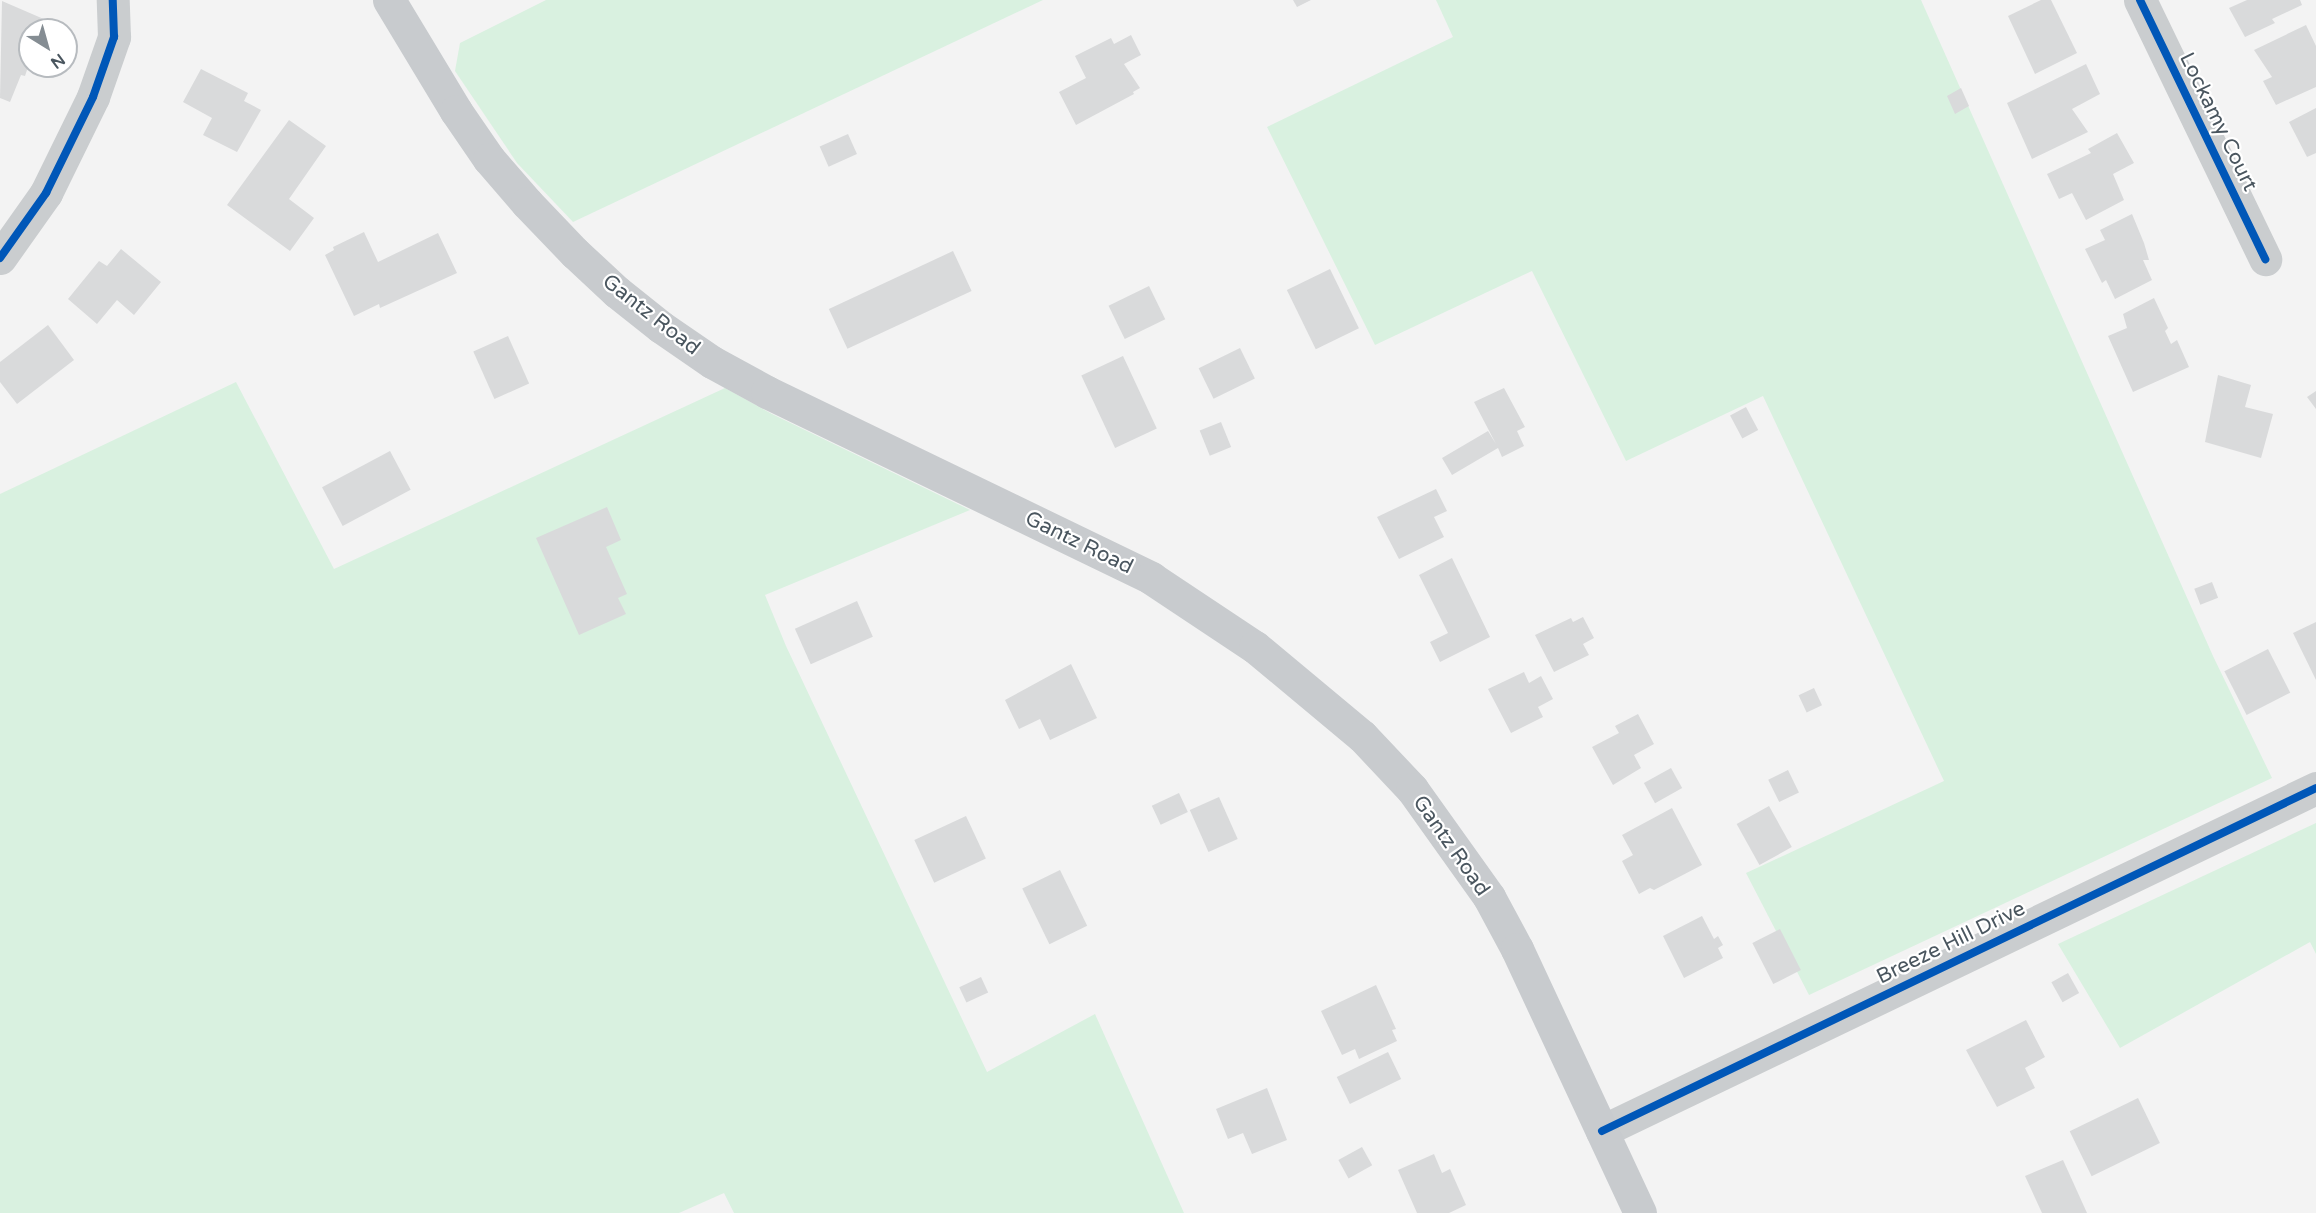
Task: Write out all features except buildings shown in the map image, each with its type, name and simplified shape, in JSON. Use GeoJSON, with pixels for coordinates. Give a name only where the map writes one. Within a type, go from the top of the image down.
{"type":"FeatureCollection","features":[{"type":"Feature","properties":{"kind":"main road","name":"Gantz Road"},"geometry":{"type":"LineString","coordinates":[[389,0],[456,111],[489,159],[526,203],[575,253],[617,292],[661,327],[712,362],[767,392],[1151,578],[1255,647],[1362,736],[1412,789],[1489,897],[1517,949],[1640,1213]]}},
{"type":"Feature","properties":{"kind":"street"},"geometry":{"type":"LineString","coordinates":[[0,258],[46,193],[93,98],[114,37],[113,0]]}},
{"type":"Feature","properties":{"kind":"street","name":"Lockamy Court"},"geometry":{"type":"LineString","coordinates":[[2140,0],[2265,259]]}},
{"type":"Feature","properties":{"kind":"street","name":"Breeze Hill Drive"},"geometry":{"type":"LineString","coordinates":[[1602,1131],[2316,788]]}},
{"type":"Feature","properties":{"kind":"green space"},"geometry":{"type":"Polygon","coordinates":[[[546,0],[1043,0],[573,222],[517,163],[455,71],[460,43],[546,0]]]}},
{"type":"Feature","properties":{"kind":"green space"},"geometry":{"type":"Polygon","coordinates":[[[1436,0],[1921,0],[2213,656],[2272,778],[1809,995],[1746,873],[1944,781],[1763,396],[1626,461],[1532,271],[1375,345],[1267,127],[1453,37],[1436,0]]]}},
{"type":"Feature","properties":{"kind":"green space"},"geometry":{"type":"Polygon","coordinates":[[[236,382],[334,569],[725,388],[772,414],[970,510],[765,595],[786,646],[987,1072],[1095,1014],[1184,1213],[734,1213],[724,1193],[679,1213],[0,1213],[0,494],[236,382]]]}},
{"type":"Feature","properties":{"kind":"green space"},"geometry":{"type":"Polygon","coordinates":[[[2316,823],[2316,954],[2310,942],[2120,1048],[2058,944],[2316,823]]]}},
{"type":"Feature","properties":{"kind":"cycle path"},"geometry":{"type":"LineString","coordinates":[[0,258],[46,193],[93,97],[114,37],[113,0]]}},
{"type":"Feature","properties":{"kind":"cycle path"},"geometry":{"type":"LineString","coordinates":[[2140,0],[2265,259]]}},
{"type":"Feature","properties":{"kind":"cycle path"},"geometry":{"type":"LineString","coordinates":[[1602,1131],[2316,788]]}}]}
